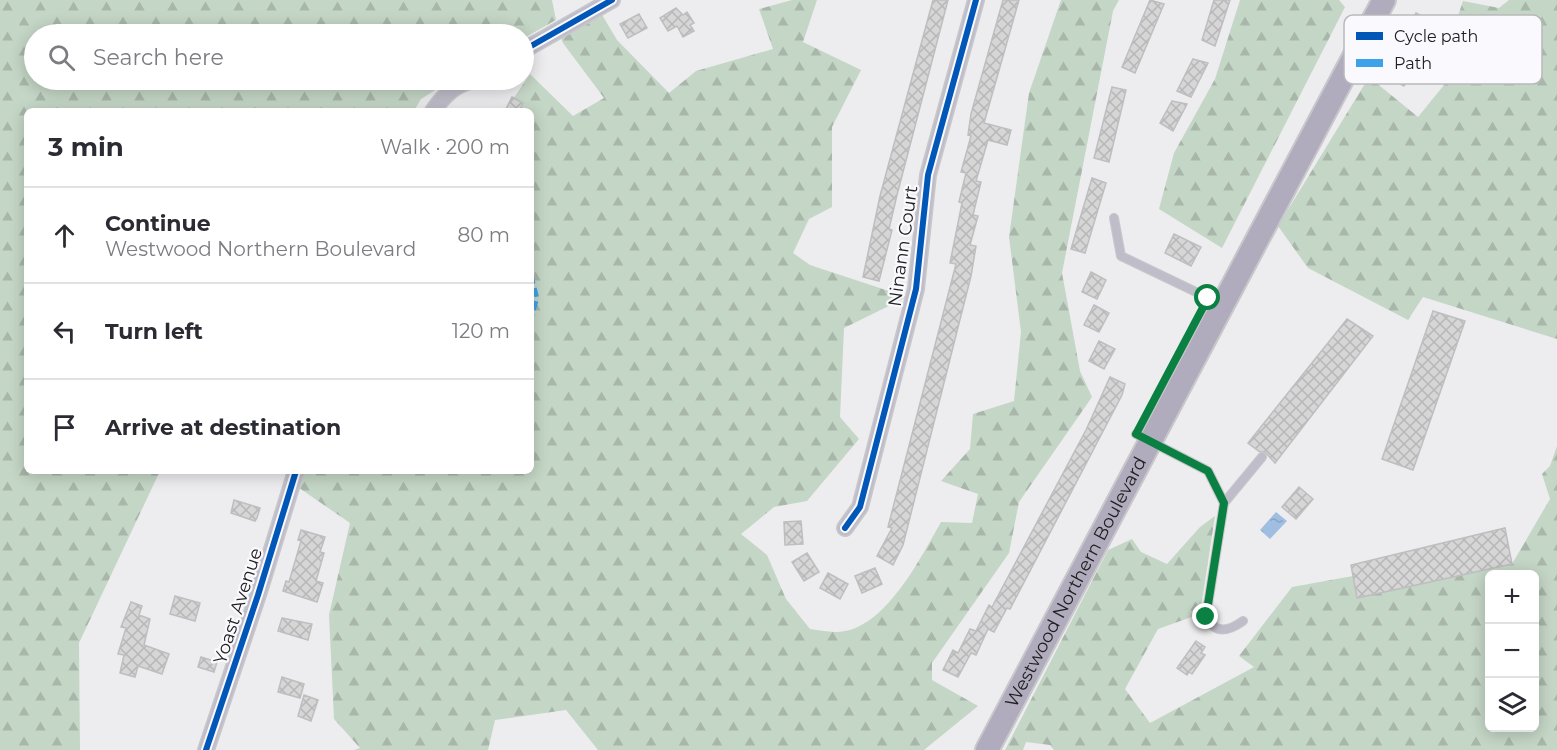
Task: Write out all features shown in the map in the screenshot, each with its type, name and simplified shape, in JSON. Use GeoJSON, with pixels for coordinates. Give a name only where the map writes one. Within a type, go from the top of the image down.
{"type":"FeatureCollection","features":[{"type":"Feature","properties":{"kind":"main road","name":"Westwood Northern Boulevard"},"geometry":{"type":"LineString","coordinates":[[1359,15],[1367,0]]}},
{"type":"Feature","properties":{"kind":"main road","name":"Westwood Northern Boulevard"},"geometry":{"type":"LineString","coordinates":[[1376,15],[1384,0]]}},
{"type":"Feature","properties":{"kind":"main road","name":"Westwood Northern Boulevard"},"geometry":{"type":"LineString","coordinates":[[971,750],[1143,437],[1215,301],[1344,46]]}},
{"type":"Feature","properties":{"kind":"main road","name":"Westwood Northern Boulevard"},"geometry":{"type":"LineString","coordinates":[[1215,301],[1344,71]]}},
{"type":"Feature","properties":{"kind":"main road","name":"Westwood Northern Boulevard"},"geometry":{"type":"LineString","coordinates":[[987,750],[1143,437]]}},
{"type":"Feature","properties":{"kind":"street"},"geometry":{"type":"LineString","coordinates":[[534,44],[612,0]]}},
{"type":"Feature","properties":{"kind":"street","name":"Ninann Court"},"geometry":{"type":"LineString","coordinates":[[844,528],[860,507],[916,289],[928,175],[976,0]]}},
{"type":"Feature","properties":{"kind":"street"},"geometry":{"type":"LineString","coordinates":[[435,108],[443,96],[451,90]]}},
{"type":"Feature","properties":{"kind":"street","name":"Yoast Avenue"},"geometry":{"type":"LineString","coordinates":[[206,750],[258,595],[295,474]]}},
{"type":"Feature","properties":{"kind":"lane"},"geometry":{"type":"LineString","coordinates":[[1114,218],[1121,256],[1215,301]]}},
{"type":"Feature","properties":{"kind":"lane"},"geometry":{"type":"LineString","coordinates":[[1143,437],[1208,471],[1224,503]]}},
{"type":"Feature","properties":{"kind":"lane"},"geometry":{"type":"LineString","coordinates":[[1243,621],[1231,630],[1222,631],[1211,626],[1206,617],[1224,503],[1262,457]]}},
{"type":"Feature","properties":{"kind":"green space"},"geometry":{"type":"Polygon","coordinates":[[[0,0],[552,0],[556,20],[534,32],[534,24],[24,24],[24,90],[435,90],[421,99],[416,108],[24,108],[24,474],[159,474],[79,643],[80,750],[0,750],[0,0]]]}},
{"type":"Feature","properties":{"kind":"green space"},"geometry":{"type":"Polygon","coordinates":[[[792,0],[817,0],[803,42],[861,70],[832,127],[832,207],[809,219],[793,253],[810,265],[907,297],[844,328],[840,417],[859,439],[807,501],[774,507],[741,534],[767,555],[786,599],[810,629],[838,632],[855,628],[871,619],[886,606],[912,572],[941,522],[972,523],[978,494],[941,481],[970,449],[973,414],[1014,401],[1021,332],[1009,237],[1029,93],[1061,0],[1119,0],[1113,11],[1062,273],[1080,371],[1092,397],[1019,502],[1009,553],[932,663],[932,680],[978,706],[924,750],[598,750],[566,710],[495,720],[488,750],[354,750],[360,748],[334,719],[329,615],[350,523],[292,483],[295,474],[534,474],[534,108],[507,108],[519,90],[534,90],[534,78],[573,116],[604,98],[563,43],[558,30],[598,8],[617,40],[669,93],[696,71],[773,49],[759,9],[792,0]]]}},
{"type":"Feature","properties":{"kind":"green space"},"geometry":{"type":"Polygon","coordinates":[[[1240,0],[1339,0],[1345,7],[1222,248],[1159,209],[1174,153],[1215,79],[1240,0]]]}},
{"type":"Feature","properties":{"kind":"green space"},"geometry":{"type":"Polygon","coordinates":[[[1509,0],[1557,0],[1557,339],[1423,297],[1408,320],[1308,268],[1278,226],[1365,84],[1378,84],[1418,117],[1445,84],[1542,84],[1542,15],[1458,15],[1463,1],[1499,8],[1509,0]]]}},
{"type":"Feature","properties":{"kind":"green space"},"geometry":{"type":"Polygon","coordinates":[[[1557,446],[1557,750],[1054,750],[1050,745],[1026,742],[1023,750],[1005,750],[1108,550],[1132,539],[1141,552],[1167,564],[1200,527],[1215,516],[1200,614],[1158,629],[1125,689],[1150,723],[1254,667],[1239,656],[1292,587],[1353,576],[1358,598],[1512,564],[1550,499],[1542,474],[1550,466],[1557,446]]]}},
{"type":"Feature","properties":{"kind":"water"},"geometry":{"type":"Polygon","coordinates":[[[1276,512],[1287,521],[1270,539],[1260,530],[1276,512]]]}},
{"type":"Feature","properties":{"kind":"building"},"geometry":{"type":"Polygon","coordinates":[[[933,0],[948,0],[897,195],[889,229],[892,230],[879,281],[863,277],[880,196],[933,0]]]}},
{"type":"Feature","properties":{"kind":"building"},"geometry":{"type":"Polygon","coordinates":[[[1003,0],[1019,0],[984,123],[1011,130],[1007,145],[988,140],[976,181],[981,182],[973,215],[978,216],[970,245],[976,246],[971,276],[903,545],[893,565],[877,556],[892,528],[888,527],[956,264],[950,263],[962,203],[959,202],[966,173],[961,172],[971,136],[968,135],[971,114],[1003,0]]]}},
{"type":"Feature","properties":{"kind":"building"},"geometry":{"type":"Polygon","coordinates":[[[1150,0],[1164,4],[1135,73],[1122,67],[1150,0]]]}},
{"type":"Feature","properties":{"kind":"building"},"geometry":{"type":"Polygon","coordinates":[[[1214,0],[1230,0],[1215,46],[1202,40],[1214,0]]]}},
{"type":"Feature","properties":{"kind":"building"},"geometry":{"type":"Polygon","coordinates":[[[676,8],[683,15],[687,12],[694,23],[690,25],[694,31],[683,37],[677,26],[668,31],[660,18],[676,8]]]}},
{"type":"Feature","properties":{"kind":"building"},"geometry":{"type":"Polygon","coordinates":[[[639,14],[647,28],[628,38],[620,24],[639,14]]]}},
{"type":"Feature","properties":{"kind":"building"},"geometry":{"type":"Polygon","coordinates":[[[1193,59],[1208,63],[1191,97],[1177,91],[1193,59]]]}},
{"type":"Feature","properties":{"kind":"building"},"geometry":{"type":"Polygon","coordinates":[[[1112,87],[1126,90],[1109,162],[1094,158],[1112,87]]]}},
{"type":"Feature","properties":{"kind":"building"},"geometry":{"type":"Polygon","coordinates":[[[512,97],[523,103],[520,108],[506,108],[512,97]]]}},
{"type":"Feature","properties":{"kind":"building"},"geometry":{"type":"Polygon","coordinates":[[[1172,101],[1187,104],[1173,131],[1160,123],[1172,101]]]}},
{"type":"Feature","properties":{"kind":"building"},"geometry":{"type":"Polygon","coordinates":[[[1092,178],[1106,183],[1085,253],[1071,249],[1092,178]]]}},
{"type":"Feature","properties":{"kind":"building"},"geometry":{"type":"Polygon","coordinates":[[[1174,234],[1201,247],[1191,266],[1165,253],[1174,234]]]}},
{"type":"Feature","properties":{"kind":"building"},"geometry":{"type":"Polygon","coordinates":[[[1091,272],[1106,280],[1097,299],[1082,292],[1091,272]]]}},
{"type":"Feature","properties":{"kind":"building"},"geometry":{"type":"Polygon","coordinates":[[[1094,305],[1109,313],[1099,332],[1084,325],[1094,305]]]}},
{"type":"Feature","properties":{"kind":"building"},"geometry":{"type":"Polygon","coordinates":[[[1433,311],[1465,321],[1413,470],[1382,459],[1433,311]]]}},
{"type":"Feature","properties":{"kind":"building"},"geometry":{"type":"Polygon","coordinates":[[[1347,319],[1373,336],[1275,463],[1265,452],[1260,452],[1248,443],[1347,319]]]}},
{"type":"Feature","properties":{"kind":"building"},"geometry":{"type":"Polygon","coordinates":[[[1099,341],[1115,349],[1104,369],[1089,361],[1099,341]]]}},
{"type":"Feature","properties":{"kind":"building"},"geometry":{"type":"Polygon","coordinates":[[[1110,377],[1125,384],[1122,395],[1010,609],[1007,608],[994,632],[988,629],[976,655],[971,653],[958,677],[943,670],[953,650],[958,653],[970,629],[976,631],[989,605],[992,607],[1086,430],[1110,377]]]}},
{"type":"Feature","properties":{"kind":"building"},"geometry":{"type":"Polygon","coordinates":[[[1299,487],[1313,499],[1296,519],[1282,507],[1299,487]]]}},
{"type":"Feature","properties":{"kind":"building"},"geometry":{"type":"Polygon","coordinates":[[[234,500],[260,508],[255,521],[231,513],[234,500]]]}},
{"type":"Feature","properties":{"kind":"building"},"geometry":{"type":"Polygon","coordinates":[[[801,521],[803,544],[785,545],[784,522],[801,521]]]}},
{"type":"Feature","properties":{"kind":"building"},"geometry":{"type":"Polygon","coordinates":[[[1505,528],[1512,564],[1357,598],[1351,565],[1505,528]]]}},
{"type":"Feature","properties":{"kind":"building"},"geometry":{"type":"Polygon","coordinates":[[[301,530],[325,537],[320,552],[324,553],[316,581],[323,583],[317,602],[283,591],[286,581],[289,582],[301,541],[298,540],[301,530]]]}},
{"type":"Feature","properties":{"kind":"building"},"geometry":{"type":"Polygon","coordinates":[[[807,553],[819,572],[804,581],[792,562],[807,553]]]}},
{"type":"Feature","properties":{"kind":"building"},"geometry":{"type":"Polygon","coordinates":[[[875,568],[882,584],[862,593],[855,576],[875,568]]]}},
{"type":"Feature","properties":{"kind":"building"},"geometry":{"type":"Polygon","coordinates":[[[828,573],[848,584],[840,599],[820,588],[828,573]]]}},
{"type":"Feature","properties":{"kind":"building"},"geometry":{"type":"Polygon","coordinates":[[[175,596],[200,603],[195,621],[170,614],[175,596]]]}},
{"type":"Feature","properties":{"kind":"building"},"geometry":{"type":"Polygon","coordinates":[[[131,602],[142,606],[139,615],[150,619],[144,645],[169,654],[162,674],[138,666],[135,677],[120,673],[124,655],[118,654],[126,628],[121,627],[131,602]]]}},
{"type":"Feature","properties":{"kind":"building"},"geometry":{"type":"Polygon","coordinates":[[[282,618],[312,624],[308,640],[278,631],[282,618]]]}},
{"type":"Feature","properties":{"kind":"building"},"geometry":{"type":"Polygon","coordinates":[[[1196,641],[1205,647],[1201,653],[1205,655],[1192,674],[1189,672],[1187,675],[1177,668],[1196,641]]]}},
{"type":"Feature","properties":{"kind":"building"},"geometry":{"type":"Polygon","coordinates":[[[201,657],[217,662],[214,672],[198,667],[201,657]]]}},
{"type":"Feature","properties":{"kind":"building"},"geometry":{"type":"Polygon","coordinates":[[[282,677],[304,684],[300,698],[278,692],[282,677]]]}},
{"type":"Feature","properties":{"kind":"building"},"geometry":{"type":"Polygon","coordinates":[[[304,695],[318,700],[311,721],[298,716],[304,695]]]}},
{"type":"Feature","properties":{"kind":"marked path"},"geometry":{"type":"LineString","coordinates":[[534,286],[537,298],[534,308]]}},
{"type":"Feature","properties":{"kind":"cycle path"},"geometry":{"type":"LineString","coordinates":[[534,44],[612,0]]}},
{"type":"Feature","properties":{"kind":"cycle path"},"geometry":{"type":"LineString","coordinates":[[845,528],[860,507],[916,289],[928,175],[976,0]]}},
{"type":"Feature","properties":{"kind":"cycle path"},"geometry":{"type":"LineString","coordinates":[[206,750],[258,595],[295,474]]}},
{"type":"Feature","properties":{"kind":"route"},"geometry":{"type":"LineString","coordinates":[[1206,617],[1224,521],[1224,503],[1208,471],[1136,434],[1208,298]]}}]}
